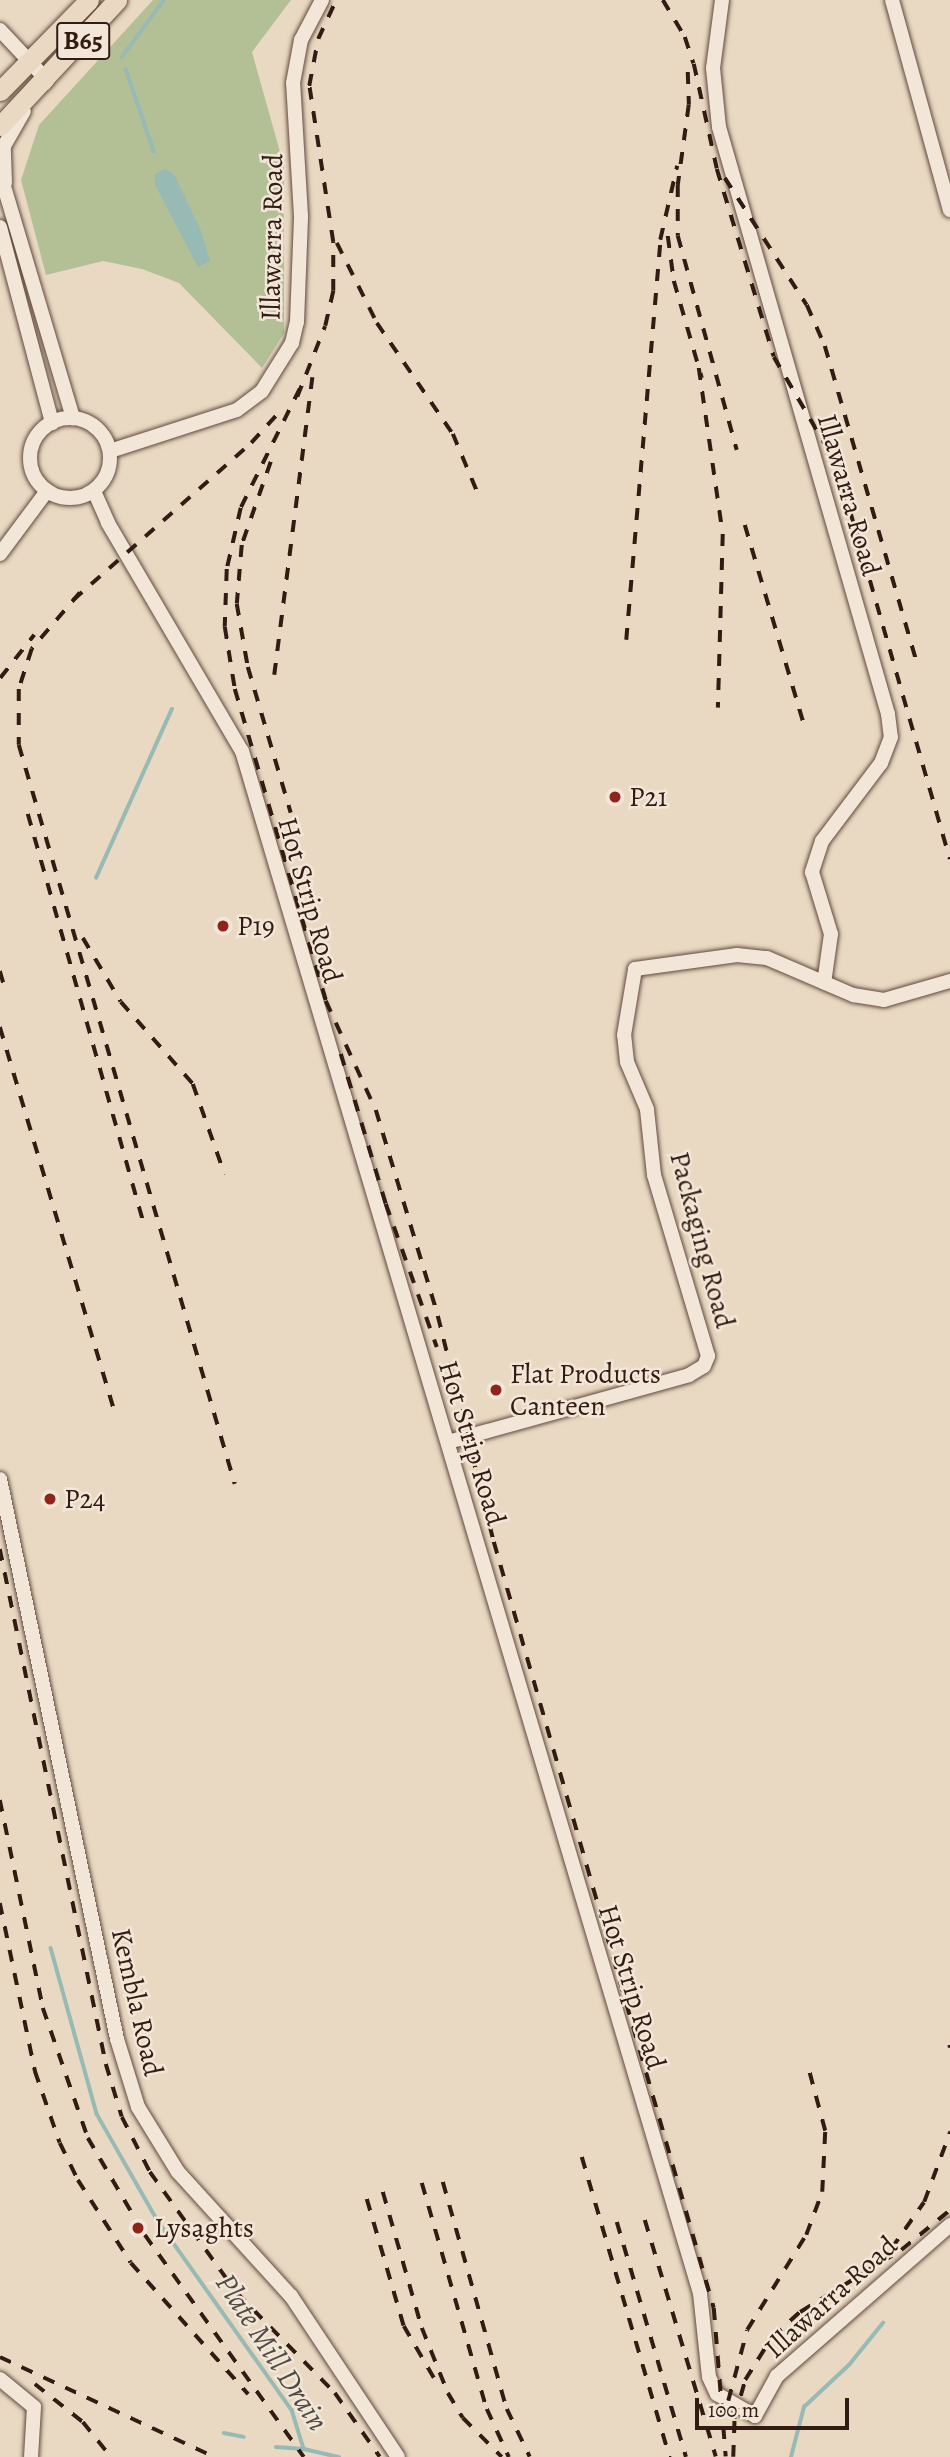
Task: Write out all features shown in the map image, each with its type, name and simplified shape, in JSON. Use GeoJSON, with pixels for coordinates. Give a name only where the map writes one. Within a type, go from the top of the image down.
{"type":"FeatureCollection","features":[{"type":"Feature","properties":{"kind":"main road","name":"B65"},"geometry":{"type":"LineString","coordinates":[[0,91],[89,0]]}},
{"type":"Feature","properties":{"kind":"main road","name":"B65"},"geometry":{"type":"LineString","coordinates":[[0,126],[47,79],[117,0]]}},
{"type":"Feature","properties":{"kind":"street","name":"Illawarra Road"},"geometry":{"type":"LineString","coordinates":[[110,451],[237,411],[262,391],[292,343],[297,323],[301,216],[293,83],[301,40],[322,0]]}},
{"type":"Feature","properties":{"kind":"street","name":"Illawarra Road"},"geometry":{"type":"LineString","coordinates":[[722,0],[713,68],[719,127],[888,713],[891,737],[881,763],[822,841],[812,872],[831,934],[824,983]]}},
{"type":"Feature","properties":{"kind":"street"},"geometry":{"type":"LineString","coordinates":[[892,0],[950,211]]}},
{"type":"Feature","properties":{"kind":"street"},"geometry":{"type":"LineString","coordinates":[[0,30],[47,79],[7,137],[3,180],[73,418]]}},
{"type":"Feature","properties":{"kind":"street"},"geometry":{"type":"LineString","coordinates":[[0,227],[52,423]]}},
{"type":"Feature","properties":{"kind":"street"},"geometry":{"type":"LineString","coordinates":[[20,305],[37,297]]}},
{"type":"Feature","properties":{"kind":"street"},"geometry":{"type":"LineString","coordinates":[[73,418],[95,426],[110,451],[108,472],[94,491],[73,498],[47,491],[36,479],[30,457],[35,440],[52,423],[73,418]]}},
{"type":"Feature","properties":{"kind":"street"},"geometry":{"type":"LineString","coordinates":[[0,554],[47,491]]}},
{"type":"Feature","properties":{"kind":"street","name":"Hot Strip Road"},"geometry":{"type":"LineString","coordinates":[[94,491],[108,523],[242,751],[700,2293],[711,2385],[720,2399],[755,2416]]}},
{"type":"Feature","properties":{"kind":"street","name":"Packaging Road"},"geometry":{"type":"LineString","coordinates":[[447,1442],[677,1379],[704,1366],[708,1356],[654,1175],[647,1109],[624,1048],[635,969],[747,956],[767,958],[824,983]]}},
{"type":"Feature","properties":{"kind":"street"},"geometry":{"type":"LineString","coordinates":[[824,983],[868,999],[884,1000],[950,981]]}},
{"type":"Feature","properties":{"kind":"street","name":"Kembla Road"},"geometry":{"type":"LineString","coordinates":[[0,1479],[117,2039],[138,2107],[178,2172],[291,2296],[398,2457]]}},
{"type":"Feature","properties":{"kind":"street","name":"Illawarra Road"},"geometry":{"type":"LineString","coordinates":[[755,2416],[777,2376],[950,2225]]}},
{"type":"Feature","properties":{"kind":"street"},"geometry":{"type":"LineString","coordinates":[[0,2379],[15,2389],[35,2409],[31,2457]]}},
{"type":"Feature","properties":{"kind":"street"},"geometry":{"type":"LineString","coordinates":[[0,2395],[15,2389]]}},
{"type":"Feature","properties":{"kind":"green space"},"geometry":{"type":"Polygon","coordinates":[[[153,0],[291,0],[252,52],[284,166],[284,333],[262,368],[179,283],[142,269],[103,261],[46,275],[21,180],[39,125],[153,0]]]}},
{"type":"Feature","properties":{"kind":"water"},"geometry":{"type":"Polygon","coordinates":[[[165,169],[174,174],[201,231],[210,261],[198,267],[155,185],[155,174],[165,169]]]}},
{"type":"Feature","properties":{"kind":"waterway"},"geometry":{"type":"LineString","coordinates":[[122,57],[164,0]]}},
{"type":"Feature","properties":{"kind":"waterway"},"geometry":{"type":"LineString","coordinates":[[126,69],[154,151]]}},
{"type":"Feature","properties":{"kind":"waterway"},"geometry":{"type":"LineString","coordinates":[[96,878],[172,709]]}},
{"type":"Feature","properties":{"kind":"waterway","name":"Plate Mill Drain"},"geometry":{"type":"LineString","coordinates":[[51,1948],[97,2114],[158,2221],[292,2410],[304,2449],[339,2457]]}},
{"type":"Feature","properties":{"kind":"waterway"},"geometry":{"type":"LineString","coordinates":[[791,2457],[804,2407],[849,2365],[883,2323]]}},
{"type":"Feature","properties":{"kind":"waterway"},"geometry":{"type":"LineString","coordinates":[[224,2433],[244,2437]]}},
{"type":"Feature","properties":{"kind":"waterway"},"geometry":{"type":"LineString","coordinates":[[276,2447],[304,2449]]}},
{"type":"Feature","properties":{"kind":"railway"},"geometry":{"type":"LineString","coordinates":[[297,397],[325,326],[333,291],[333,242],[309,86],[318,39],[336,0]]}},
{"type":"Feature","properties":{"kind":"railway"},"geometry":{"type":"LineString","coordinates":[[663,0],[685,37],[694,64],[717,169],[774,357],[837,465],[950,859]]}},
{"type":"Feature","properties":{"kind":"railway"},"geometry":{"type":"LineString","coordinates":[[688,72],[689,105],[678,185],[678,236],[737,450]]}},
{"type":"Feature","properties":{"kind":"railway"},"geometry":{"type":"LineString","coordinates":[[626,640],[660,240],[677,166]]}},
{"type":"Feature","properties":{"kind":"railway"},"geometry":{"type":"LineString","coordinates":[[725,178],[807,305],[825,346],[916,659]]}},
{"type":"Feature","properties":{"kind":"railway"},"geometry":{"type":"LineString","coordinates":[[668,236],[674,281],[702,378]]}},
{"type":"Feature","properties":{"kind":"railway"},"geometry":{"type":"LineString","coordinates":[[337,243],[377,323],[453,434],[477,491]]}},
{"type":"Feature","properties":{"kind":"railway"},"geometry":{"type":"LineString","coordinates":[[699,368],[723,534],[718,708]]}},
{"type":"Feature","properties":{"kind":"railway"},"geometry":{"type":"LineString","coordinates":[[274,675],[312,377]]}},
{"type":"Feature","properties":{"kind":"railway"},"geometry":{"type":"LineString","coordinates":[[300,389],[241,508],[227,569],[225,627],[235,689],[329,1010]]}},
{"type":"Feature","properties":{"kind":"railway"},"geometry":{"type":"LineString","coordinates":[[73,600],[251,443],[282,409]]}},
{"type":"Feature","properties":{"kind":"railway"},"geometry":{"type":"LineString","coordinates":[[271,462],[242,545],[237,604],[248,667],[291,813]]}},
{"type":"Feature","properties":{"kind":"railway"},"geometry":{"type":"LineString","coordinates":[[745,525],[805,727]]}},
{"type":"Feature","properties":{"kind":"railway"},"geometry":{"type":"LineString","coordinates":[[80,593],[32,649],[19,689],[19,745],[235,1484]]}},
{"type":"Feature","properties":{"kind":"railway"},"geometry":{"type":"LineString","coordinates":[[0,678],[34,635]]}},
{"type":"Feature","properties":{"kind":"railway"},"geometry":{"type":"LineString","coordinates":[[28,814],[144,1223]]}},
{"type":"Feature","properties":{"kind":"railway"},"geometry":{"type":"LineString","coordinates":[[83,938],[121,1002],[193,1084],[225,1175]]}},
{"type":"Feature","properties":{"kind":"railway"},"geometry":{"type":"LineString","coordinates":[[0,971],[6,992]]}},
{"type":"Feature","properties":{"kind":"railway"},"geometry":{"type":"LineString","coordinates":[[326,1001],[376,1110],[438,1316],[494,1542],[714,2308],[726,2457]]}},
{"type":"Feature","properties":{"kind":"railway"},"geometry":{"type":"LineString","coordinates":[[0,1027],[116,1415]]}},
{"type":"Feature","properties":{"kind":"railway"},"geometry":{"type":"LineString","coordinates":[[341,1054],[386,1204],[437,1347]]}},
{"type":"Feature","properties":{"kind":"railway"},"geometry":{"type":"LineString","coordinates":[[0,1549],[106,2064],[122,2117],[150,2172],[237,2293],[335,2393],[380,2457]]}},
{"type":"Feature","properties":{"kind":"railway"},"geometry":{"type":"LineString","coordinates":[[0,1800],[43,2008],[88,2138],[145,2235],[304,2457]]}},
{"type":"Feature","properties":{"kind":"railway"},"geometry":{"type":"LineString","coordinates":[[0,1903],[35,2071],[60,2143],[78,2180],[131,2263],[248,2394]]}},
{"type":"Feature","properties":{"kind":"railway"},"geometry":{"type":"LineString","coordinates":[[728,2401],[747,2330],[806,2235],[822,2192],[825,2131],[807,2064]]}},
{"type":"Feature","properties":{"kind":"railway"},"geometry":{"type":"LineString","coordinates":[[891,2249],[924,2202],[950,2132]]}},
{"type":"Feature","properties":{"kind":"railway"},"geometry":{"type":"LineString","coordinates":[[582,2157],[670,2457]]}},
{"type":"Feature","properties":{"kind":"railway"},"geometry":{"type":"LineString","coordinates":[[443,2182],[507,2409],[530,2457]]}},
{"type":"Feature","properties":{"kind":"railway"},"geometry":{"type":"LineString","coordinates":[[422,2183],[487,2409],[509,2457]]}},
{"type":"Feature","properties":{"kind":"railway"},"geometry":{"type":"LineString","coordinates":[[383,2192],[422,2328],[448,2393],[463,2418],[502,2457]]}},
{"type":"Feature","properties":{"kind":"railway"},"geometry":{"type":"LineString","coordinates":[[367,2199],[404,2326],[434,2378]]}},
{"type":"Feature","properties":{"kind":"railway"},"geometry":{"type":"LineString","coordinates":[[733,2457],[734,2419],[745,2380],[772,2337],[800,2312],[901,2250],[950,2210]]}},
{"type":"Feature","properties":{"kind":"railway"},"geometry":{"type":"LineString","coordinates":[[645,2220],[716,2457]]}},
{"type":"Feature","properties":{"kind":"railway"},"geometry":{"type":"LineString","coordinates":[[617,2222],[686,2457]]}},
{"type":"Feature","properties":{"kind":"railway"},"geometry":{"type":"LineString","coordinates":[[0,2357],[214,2457]]}},
{"type":"Feature","properties":{"kind":"railway"},"geometry":{"type":"LineString","coordinates":[[35,2384],[83,2422],[111,2457]]}},
{"type":"Feature","properties":{"kind":"place","name":"P21"},"geometry":{"type":"Point","coordinates":[615,797]}},
{"type":"Feature","properties":{"kind":"place","name":"P19"},"geometry":{"type":"Point","coordinates":[223,926]}},
{"type":"Feature","properties":{"kind":"place","name":"Flat Products Canteen"},"geometry":{"type":"Point","coordinates":[496,1390]}},
{"type":"Feature","properties":{"kind":"place","name":"P24"},"geometry":{"type":"Point","coordinates":[50,1499]}},
{"type":"Feature","properties":{"kind":"place","name":"Lysaghts"},"geometry":{"type":"Point","coordinates":[138,2228]}}]}
